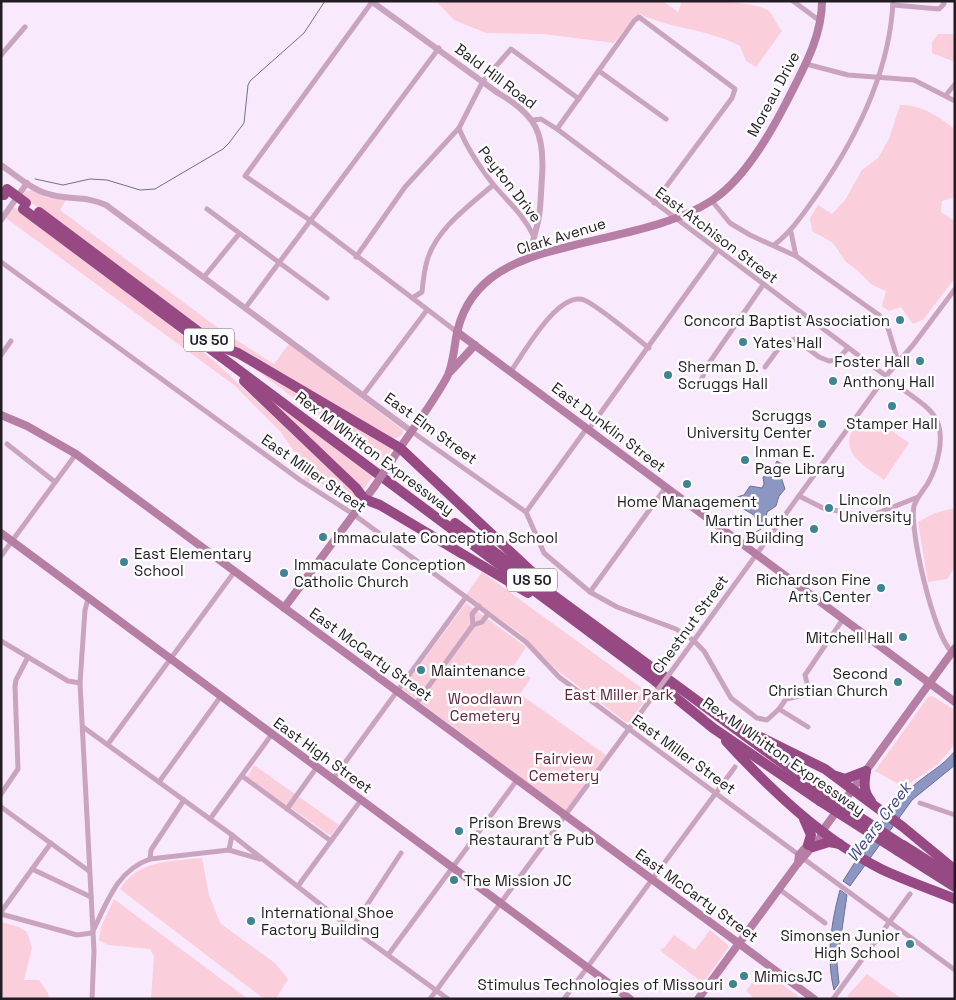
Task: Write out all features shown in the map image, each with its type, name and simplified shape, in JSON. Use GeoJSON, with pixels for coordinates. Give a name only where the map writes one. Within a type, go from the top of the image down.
{"type":"FeatureCollection","features":[{"type":"Feature","properties":{"kind":"highway","name":"Rex M Whitton Expressway"},"geometry":{"type":"LineString","coordinates":[[3,190],[654,680],[713,728],[900,848],[955,887]]}},
{"type":"Feature","properties":{"kind":"highway","name":"Rex M Whitton Expressway"},"geometry":{"type":"LineString","coordinates":[[214,348],[719,717],[822,797]]}},
{"type":"Feature","properties":{"kind":"highway"},"geometry":{"type":"LineString","coordinates":[[214,348],[238,353],[400,448],[532,572],[553,596]]}},
{"type":"Feature","properties":{"kind":"highway"},"geometry":{"type":"LineString","coordinates":[[214,348],[356,488],[364,499],[380,506],[563,612]]}},
{"type":"Feature","properties":{"kind":"highway"},"geometry":{"type":"LineString","coordinates":[[719,717],[786,749],[835,776],[903,827],[955,870]]}},
{"type":"Feature","properties":{"kind":"highway"},"geometry":{"type":"LineString","coordinates":[[713,728],[766,784],[800,814],[847,848],[880,868],[955,899]]}},
{"type":"Feature","properties":{"kind":"highway"},"geometry":{"type":"LineString","coordinates":[[835,776],[845,779],[866,771]]}},
{"type":"Feature","properties":{"kind":"highway"},"geometry":{"type":"LineString","coordinates":[[866,771],[864,783],[866,795],[875,806]]}},
{"type":"Feature","properties":{"kind":"highway"},"geometry":{"type":"LineString","coordinates":[[800,814],[810,830],[810,846],[829,842],[847,848]]}},
{"type":"Feature","properties":{"kind":"highway","name":"Rex M Whitton Expressway"},"geometry":{"type":"LineString","coordinates":[[900,848],[955,878]]}},
{"type":"Feature","properties":{"kind":"main road","name":"Moreau Drive"},"geometry":{"type":"LineString","coordinates":[[674,218],[712,201],[725,191],[768,137],[806,64],[820,21],[822,1]]}},
{"type":"Feature","properties":{"kind":"main road","name":"Clark Avenue"},"geometry":{"type":"LineString","coordinates":[[284,608],[374,486],[447,376],[461,318],[476,293],[501,271],[531,257],[674,218]]}},
{"type":"Feature","properties":{"kind":"main road","name":"East Dunklin Street"},"geometry":{"type":"LineString","coordinates":[[457,332],[955,702]]}},
{"type":"Feature","properties":{"kind":"main road"},"geometry":{"type":"LineString","coordinates":[[454,353],[475,345]]}},
{"type":"Feature","properties":{"kind":"main road"},"geometry":{"type":"LineString","coordinates":[[447,376],[475,345]]}},
{"type":"Feature","properties":{"kind":"main road","name":"East McCarty Street"},"geometry":{"type":"LineString","coordinates":[[1,414],[27,426],[76,454],[814,999]]}},
{"type":"Feature","properties":{"kind":"main road","name":"East High Street"},"geometry":{"type":"LineString","coordinates":[[1,533],[630,999]]}},
{"type":"Feature","properties":{"kind":"main road"},"geometry":{"type":"LineString","coordinates":[[698,999],[953,650]]}},
{"type":"Feature","properties":{"kind":"street"},"geometry":{"type":"LineString","coordinates":[[793,1],[820,21]]}},
{"type":"Feature","properties":{"kind":"street"},"geometry":{"type":"LineString","coordinates":[[774,245],[790,232],[832,173],[860,123],[878,77],[888,44],[893,3],[939,8],[944,4],[943,1]]}},
{"type":"Feature","properties":{"kind":"street","name":"Bald Hill Road"},"geometry":{"type":"LineString","coordinates":[[371,2],[518,105],[533,120],[543,146],[539,217],[533,235]]}},
{"type":"Feature","properties":{"kind":"street","name":"East Dunklin Street"},"geometry":{"type":"LineString","coordinates":[[371,2],[245,176],[311,221],[457,332]]}},
{"type":"Feature","properties":{"kind":"street"},"geometry":{"type":"LineString","coordinates":[[557,129],[634,21],[639,17],[735,89],[732,98],[654,203]]}},
{"type":"Feature","properties":{"kind":"street"},"geometry":{"type":"LineString","coordinates":[[1,55],[25,27]]}},
{"type":"Feature","properties":{"kind":"street"},"geometry":{"type":"LineString","coordinates":[[246,307],[439,48]]}},
{"type":"Feature","properties":{"kind":"street"},"geometry":{"type":"LineString","coordinates":[[356,257],[405,187],[459,128],[484,81],[510,49],[579,99]]}},
{"type":"Feature","properties":{"kind":"street"},"geometry":{"type":"LineString","coordinates":[[806,64],[848,75],[914,80],[946,95],[955,102]]}},
{"type":"Feature","properties":{"kind":"street"},"geometry":{"type":"LineString","coordinates":[[598,71],[666,119]]}},
{"type":"Feature","properties":{"kind":"street"},"geometry":{"type":"LineString","coordinates":[[946,95],[955,84]]}},
{"type":"Feature","properties":{"kind":"street","name":"East Atchison Street"},"geometry":{"type":"LineString","coordinates":[[533,120],[541,119],[557,129],[931,411],[940,428],[940,443],[934,469],[918,497]]}},
{"type":"Feature","properties":{"kind":"street","name":"Peyton Drive"},"geometry":{"type":"LineString","coordinates":[[459,128],[468,150],[493,185],[526,221],[533,235],[531,257]]}},
{"type":"Feature","properties":{"kind":"street","name":"East Elm Street"},"geometry":{"type":"LineString","coordinates":[[1,165],[27,184],[50,195],[85,198],[106,205],[364,394],[411,431],[526,512]]}},
{"type":"Feature","properties":{"kind":"street"},"geometry":{"type":"LineString","coordinates":[[1,220],[27,184]]}},
{"type":"Feature","properties":{"kind":"street"},"geometry":{"type":"LineString","coordinates":[[364,394],[425,308],[422,292],[427,260],[435,244],[451,222],[493,185]]}},
{"type":"Feature","properties":{"kind":"street"},"geometry":{"type":"LineString","coordinates":[[712,201],[730,223],[750,235],[796,256],[879,315],[888,328],[898,361]]}},
{"type":"Feature","properties":{"kind":"street"},"geometry":{"type":"LineString","coordinates":[[207,209],[327,298]]}},
{"type":"Feature","properties":{"kind":"street"},"geometry":{"type":"LineString","coordinates":[[790,232],[796,256]]}},
{"type":"Feature","properties":{"kind":"street"},"geometry":{"type":"LineString","coordinates":[[204,277],[239,234]]}},
{"type":"Feature","properties":{"kind":"street"},"geometry":{"type":"LineString","coordinates":[[717,251],[649,348],[526,512],[544,553],[590,592],[617,607],[676,629],[693,640],[704,650],[731,698],[757,718],[767,720],[779,709],[786,698],[805,695],[808,687],[805,675],[843,619]]}},
{"type":"Feature","properties":{"kind":"street","name":"East Miller Street"},"geometry":{"type":"LineString","coordinates":[[1,262],[294,476],[353,514],[479,606],[526,642],[559,677],[716,793],[801,859],[955,970]]}},
{"type":"Feature","properties":{"kind":"street"},"geometry":{"type":"LineString","coordinates":[[698,388],[707,366],[763,285]]}},
{"type":"Feature","properties":{"kind":"street","name":"Chestnut Street"},"geometry":{"type":"LineString","coordinates":[[430,999],[886,376],[913,345],[955,289]]}},
{"type":"Feature","properties":{"kind":"street"},"geometry":{"type":"LineString","coordinates":[[412,298],[422,292]]}},
{"type":"Feature","properties":{"kind":"street"},"geometry":{"type":"LineString","coordinates":[[511,371],[557,308],[572,300],[587,302],[649,348]]}},
{"type":"Feature","properties":{"kind":"street"},"geometry":{"type":"LineString","coordinates":[[765,367],[787,341],[795,340],[829,361],[837,360],[848,348]]}},
{"type":"Feature","properties":{"kind":"street"},"geometry":{"type":"LineString","coordinates":[[1,354],[11,341]]}},
{"type":"Feature","properties":{"kind":"street"},"geometry":{"type":"LineString","coordinates":[[879,386],[895,385]]}},
{"type":"Feature","properties":{"kind":"street"},"geometry":{"type":"LineString","coordinates":[[7,444],[55,482]]}},
{"type":"Feature","properties":{"kind":"street"},"geometry":{"type":"LineString","coordinates":[[1,556],[76,454]]}},
{"type":"Feature","properties":{"kind":"street"},"geometry":{"type":"LineString","coordinates":[[590,592],[666,487]]}},
{"type":"Feature","properties":{"kind":"street"},"geometry":{"type":"LineString","coordinates":[[799,496],[823,508],[868,517],[918,497]]}},
{"type":"Feature","properties":{"kind":"street"},"geometry":{"type":"LineString","coordinates":[[918,497],[914,508],[914,523],[921,564],[940,637],[953,650]]}},
{"type":"Feature","properties":{"kind":"street"},"geometry":{"type":"LineString","coordinates":[[108,744],[235,571]]}},
{"type":"Feature","properties":{"kind":"street"},"geometry":{"type":"LineString","coordinates":[[333,779],[466,597]]}},
{"type":"Feature","properties":{"kind":"street"},"geometry":{"type":"LineString","coordinates":[[88,599],[85,610],[80,683],[94,951],[92,999]]}},
{"type":"Feature","properties":{"kind":"street"},"geometry":{"type":"LineString","coordinates":[[473,625],[472,614],[479,606]]}},
{"type":"Feature","properties":{"kind":"street"},"geometry":{"type":"LineString","coordinates":[[415,704],[473,625],[482,622],[488,614]]}},
{"type":"Feature","properties":{"kind":"street"},"geometry":{"type":"LineString","coordinates":[[1,641],[68,681],[80,683]]}},
{"type":"Feature","properties":{"kind":"street"},"geometry":{"type":"LineString","coordinates":[[1,794],[18,768],[15,686],[16,680],[28,657]]}},
{"type":"Feature","properties":{"kind":"street"},"geometry":{"type":"LineString","coordinates":[[160,782],[221,696]]}},
{"type":"Feature","properties":{"kind":"street"},"geometry":{"type":"LineString","coordinates":[[779,709],[808,727]]}},
{"type":"Feature","properties":{"kind":"street"},"geometry":{"type":"LineString","coordinates":[[83,727],[232,835],[263,861],[448,999]]}},
{"type":"Feature","properties":{"kind":"street"},"geometry":{"type":"LineString","coordinates":[[210,819],[272,734]]}},
{"type":"Feature","properties":{"kind":"street"},"geometry":{"type":"LineString","coordinates":[[287,809],[316,767]]}},
{"type":"Feature","properties":{"kind":"street"},"geometry":{"type":"LineString","coordinates":[[564,999],[735,767]]}},
{"type":"Feature","properties":{"kind":"street"},"geometry":{"type":"LineString","coordinates":[[242,776],[331,841]]}},
{"type":"Feature","properties":{"kind":"street"},"geometry":{"type":"LineString","coordinates":[[388,955],[517,780]]}},
{"type":"Feature","properties":{"kind":"street"},"geometry":{"type":"LineString","coordinates":[[150,859],[151,850],[184,800]]}},
{"type":"Feature","properties":{"kind":"street"},"geometry":{"type":"LineString","coordinates":[[298,886],[361,800]]}},
{"type":"Feature","properties":{"kind":"street"},"geometry":{"type":"LineString","coordinates":[[920,803],[955,815]]}},
{"type":"Feature","properties":{"kind":"street"},"geometry":{"type":"LineString","coordinates":[[1,807],[89,871]]}},
{"type":"Feature","properties":{"kind":"street"},"geometry":{"type":"LineString","coordinates":[[229,850],[232,835]]}},
{"type":"Feature","properties":{"kind":"street"},"geometry":{"type":"LineString","coordinates":[[50,843],[1,913],[76,935],[92,933]]}},
{"type":"Feature","properties":{"kind":"street"},"geometry":{"type":"LineString","coordinates":[[92,933],[108,898],[125,873],[138,863],[150,859],[229,850],[263,861]]}},
{"type":"Feature","properties":{"kind":"street"},"geometry":{"type":"LineString","coordinates":[[352,928],[401,853]]}},
{"type":"Feature","properties":{"kind":"street"},"geometry":{"type":"LineString","coordinates":[[32,869],[91,897]]}},
{"type":"Feature","properties":{"kind":"street"},"geometry":{"type":"LineString","coordinates":[[779,890],[825,923]]}},
{"type":"Feature","properties":{"kind":"street"},"geometry":{"type":"LineString","coordinates":[[834,997],[910,894]]}},
{"type":"Feature","properties":{"kind":"green space"},"geometry":{"type":"Polygon","coordinates":[[[436,1],[663,1],[678,12],[681,4],[679,1],[741,3],[763,8],[770,12],[782,31],[756,67],[746,61],[740,46],[728,40],[664,23],[640,14],[633,18],[614,43],[543,34],[486,33],[454,20],[436,1]]]}},
{"type":"Feature","properties":{"kind":"green space"},"geometry":{"type":"Polygon","coordinates":[[[938,34],[955,34],[955,62],[932,53],[932,42],[938,34]]]}},
{"type":"Feature","properties":{"kind":"green space"},"geometry":{"type":"Polygon","coordinates":[[[900,105],[922,109],[955,129],[955,197],[942,201],[941,212],[955,221],[955,278],[923,320],[913,324],[901,307],[889,311],[882,306],[886,291],[872,285],[846,262],[833,243],[812,231],[810,218],[818,205],[832,214],[845,200],[862,170],[878,158],[889,139],[900,105]]]}},
{"type":"Feature","properties":{"kind":"green space"},"geometry":{"type":"Polygon","coordinates":[[[32,190],[48,198],[66,200],[60,210],[222,331],[274,364],[289,344],[403,430],[402,435],[394,439],[247,357],[211,334],[22,196],[26,191],[32,190]]]}},
{"type":"Feature","properties":{"kind":"green space"},"geometry":{"type":"Polygon","coordinates":[[[14,207],[133,296],[213,360],[355,493],[355,501],[352,506],[347,507],[346,502],[313,477],[308,482],[304,479],[314,468],[296,454],[280,431],[234,385],[6,218],[14,207]]]}},
{"type":"Feature","properties":{"kind":"green space"},"geometry":{"type":"Polygon","coordinates":[[[247,363],[392,449],[382,464],[247,363]]]}},
{"type":"Feature","properties":{"kind":"green space"},"geometry":{"type":"Polygon","coordinates":[[[253,386],[374,475],[363,490],[253,386]]]}},
{"type":"Feature","properties":{"kind":"green space"},"geometry":{"type":"Polygon","coordinates":[[[867,421],[885,426],[909,443],[884,480],[860,462],[851,450],[849,443],[852,431],[861,423],[867,421]]]}},
{"type":"Feature","properties":{"kind":"green space"},"geometry":{"type":"Polygon","coordinates":[[[955,508],[955,567],[947,579],[928,582],[918,522],[935,513],[955,508]]]}},
{"type":"Feature","properties":{"kind":"green space","name":"East Miller Park"},"geometry":{"type":"Polygon","coordinates":[[[482,572],[650,694],[629,722],[626,722],[558,671],[521,634],[466,595],[482,572]]]}},
{"type":"Feature","properties":{"kind":"green space"},"geometry":{"type":"Polygon","coordinates":[[[466,603],[526,647],[514,666],[531,678],[520,694],[606,755],[567,810],[564,810],[402,689],[466,603]]]}},
{"type":"Feature","properties":{"kind":"green space"},"geometry":{"type":"Polygon","coordinates":[[[932,696],[955,710],[955,744],[938,764],[904,787],[875,771],[928,697],[932,696]]]}},
{"type":"Feature","properties":{"kind":"green space"},"geometry":{"type":"Polygon","coordinates":[[[254,765],[339,825],[331,836],[247,777],[254,765]]]}},
{"type":"Feature","properties":{"kind":"green space"},"geometry":{"type":"Polygon","coordinates":[[[202,858],[209,895],[220,923],[275,963],[288,979],[276,999],[264,999],[120,889],[127,879],[146,867],[167,861],[202,858]]]}},
{"type":"Feature","properties":{"kind":"green space"},"geometry":{"type":"Polygon","coordinates":[[[114,899],[248,999],[151,999],[154,957],[150,949],[108,945],[99,940],[101,927],[114,899]]]}},
{"type":"Feature","properties":{"kind":"green space"},"geometry":{"type":"Polygon","coordinates":[[[1,922],[19,927],[27,932],[32,948],[24,980],[39,980],[48,993],[49,999],[1,999],[1,922]]]}},
{"type":"Feature","properties":{"kind":"green space"},"geometry":{"type":"Polygon","coordinates":[[[710,930],[728,945],[728,948],[703,983],[660,949],[664,948],[674,935],[695,950],[710,930]]]}},
{"type":"Feature","properties":{"kind":"green space"},"geometry":{"type":"Polygon","coordinates":[[[762,969],[798,996],[796,999],[750,999],[752,996],[746,991],[762,969]]]}},
{"type":"Feature","properties":{"kind":"green space"},"geometry":{"type":"Polygon","coordinates":[[[867,974],[902,999],[849,999],[848,995],[867,974]]]}},
{"type":"Feature","properties":{"kind":"water"},"geometry":{"type":"Polygon","coordinates":[[[777,461],[783,465],[781,477],[785,489],[779,496],[776,506],[767,512],[765,523],[758,524],[754,515],[740,507],[737,497],[744,495],[750,486],[762,488],[764,484],[763,477],[771,473],[777,461]]]}},
{"type":"Feature","properties":{"kind":"water"},"geometry":{"type":"Polygon","coordinates":[[[955,751],[955,765],[912,800],[850,886],[843,881],[874,833],[901,798],[945,762],[955,751]]]}},
{"type":"Feature","properties":{"kind":"water"},"geometry":{"type":"Polygon","coordinates":[[[840,890],[847,895],[837,964],[839,983],[834,990],[830,953],[834,915],[840,890]]]}},
{"type":"Feature","properties":{"kind":"waterway"},"geometry":{"type":"LineString","coordinates":[[35,179],[63,185],[90,179],[107,180],[140,190],[155,189],[223,149],[244,123],[250,81],[304,33],[325,1]]}},
{"type":"Feature","properties":{"kind":"waterway"},"geometry":{"type":"LineString","coordinates":[[751,535],[761,529]]}},
{"type":"Feature","properties":{"kind":"place","name":"Concord Baptist Association"},"geometry":{"type":"Point","coordinates":[900,320]}},
{"type":"Feature","properties":{"kind":"place","name":"Yates Hall"},"geometry":{"type":"Point","coordinates":[743,342]}},
{"type":"Feature","properties":{"kind":"place","name":"Foster Hall"},"geometry":{"type":"Point","coordinates":[920,361]}},
{"type":"Feature","properties":{"kind":"place","name":"Sherman D. Scruggs Hall"},"geometry":{"type":"Point","coordinates":[668,375]}},
{"type":"Feature","properties":{"kind":"place","name":"Anthony Hall"},"geometry":{"type":"Point","coordinates":[833,381]}},
{"type":"Feature","properties":{"kind":"place","name":"Stamper Hall"},"geometry":{"type":"Point","coordinates":[892,406]}},
{"type":"Feature","properties":{"kind":"place","name":"Scruggs University Center"},"geometry":{"type":"Point","coordinates":[822,424]}},
{"type":"Feature","properties":{"kind":"place","name":"Inman E. Page Library"},"geometry":{"type":"Point","coordinates":[745,460]}},
{"type":"Feature","properties":{"kind":"place","name":"Home Management"},"geometry":{"type":"Point","coordinates":[687,484]}},
{"type":"Feature","properties":{"kind":"place","name":"Lincoln University"},"geometry":{"type":"Point","coordinates":[829,508]}},
{"type":"Feature","properties":{"kind":"place","name":"Martin Luther King Building"},"geometry":{"type":"Point","coordinates":[814,529]}},
{"type":"Feature","properties":{"kind":"place","name":"Immaculate Conception School"},"geometry":{"type":"Point","coordinates":[323,537]}},
{"type":"Feature","properties":{"kind":"place","name":"East Elementary School"},"geometry":{"type":"Point","coordinates":[124,562]}},
{"type":"Feature","properties":{"kind":"place","name":"Immaculate Conception Catholic Church"},"geometry":{"type":"Point","coordinates":[284,573]}},
{"type":"Feature","properties":{"kind":"place","name":"Richardson Fine Arts Center"},"geometry":{"type":"Point","coordinates":[881,588]}},
{"type":"Feature","properties":{"kind":"place","name":"Mitchell Hall"},"geometry":{"type":"Point","coordinates":[903,637]}},
{"type":"Feature","properties":{"kind":"place","name":"Maintenance"},"geometry":{"type":"Point","coordinates":[421,670]}},
{"type":"Feature","properties":{"kind":"place","name":"Second Christian Church"},"geometry":{"type":"Point","coordinates":[898,682]}},
{"type":"Feature","properties":{"kind":"place","name":"Prison Brews Restaurant & Pub"},"geometry":{"type":"Point","coordinates":[459,831]}},
{"type":"Feature","properties":{"kind":"place","name":"The Mission JC"},"geometry":{"type":"Point","coordinates":[454,880]}},
{"type":"Feature","properties":{"kind":"place","name":"International Shoe Factory Building"},"geometry":{"type":"Point","coordinates":[251,921]}},
{"type":"Feature","properties":{"kind":"place","name":"Simonsen Junior High School"},"geometry":{"type":"Point","coordinates":[910,944]}},
{"type":"Feature","properties":{"kind":"place","name":"MimicsJC"},"geometry":{"type":"Point","coordinates":[744,976]}},
{"type":"Feature","properties":{"kind":"place","name":"Stimulus Technologies of Missouri"},"geometry":{"type":"Point","coordinates":[733,984]}},
{"type":"Feature","properties":{"kind":"park label","name":"Woodlawn Cemetery"},"geometry":{"type":"Point","coordinates":[485,706]}},
{"type":"Feature","properties":{"kind":"park label","name":"Fairview Cemetery"},"geometry":{"type":"Point","coordinates":[564,766]}},
{"type":"Feature","properties":{"kind":"water label","name":"Wears Creek"},"geometry":{"type":"Point","coordinates":[879,822]}}]}
